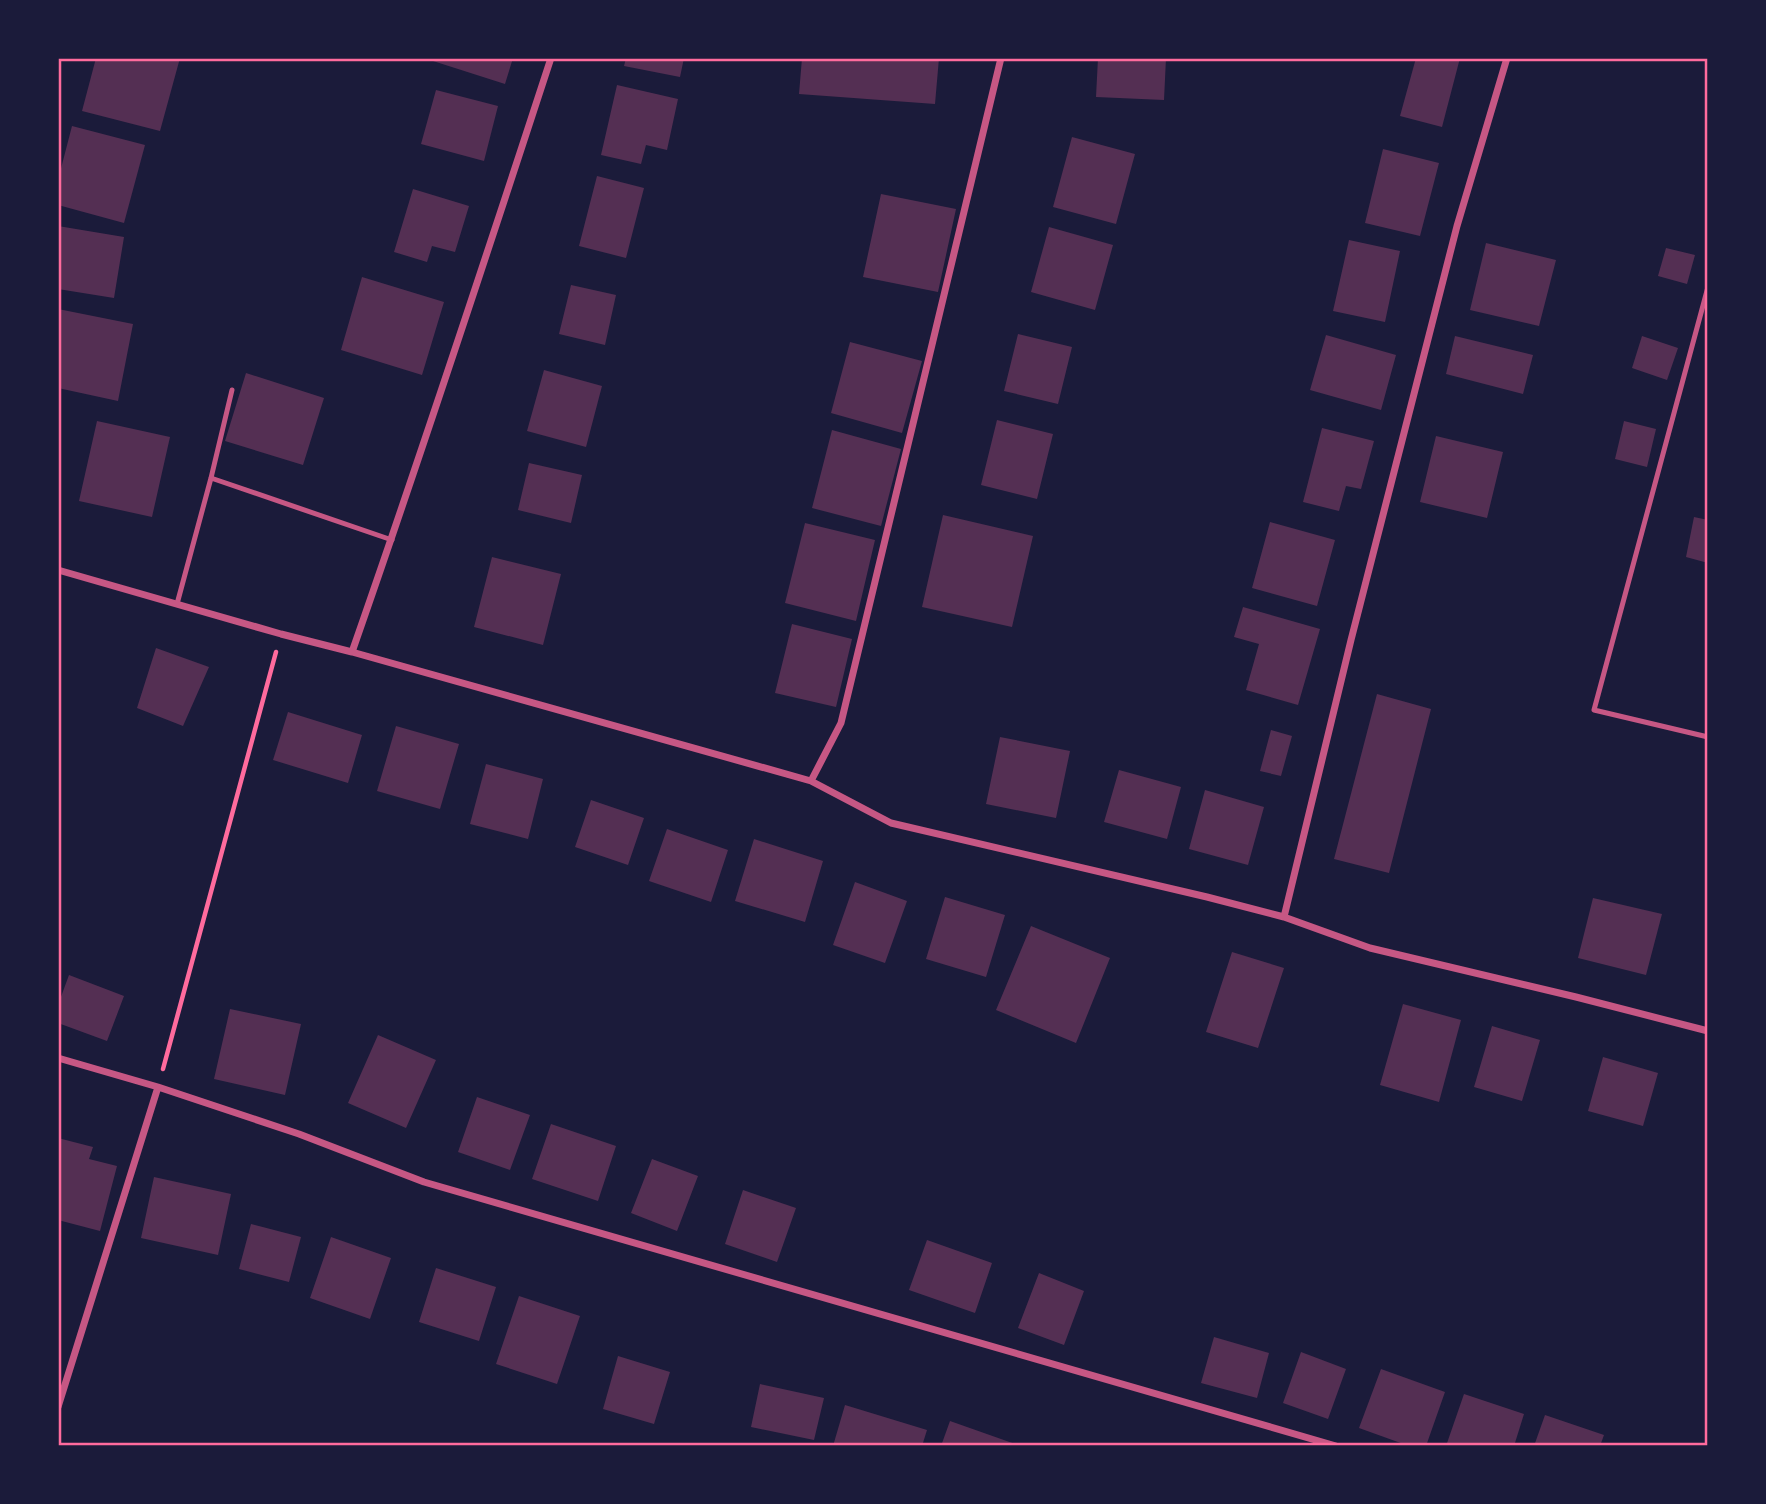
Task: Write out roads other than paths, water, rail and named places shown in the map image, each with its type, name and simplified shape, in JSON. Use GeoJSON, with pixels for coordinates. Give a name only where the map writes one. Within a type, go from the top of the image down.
{"type":"FeatureCollection","features":[{"type":"Feature","properties":{"kind":"street"},"geometry":{"type":"LineString","coordinates":[[352,652],[392,540],[551,58]]}},
{"type":"Feature","properties":{"kind":"street"},"geometry":{"type":"LineString","coordinates":[[811,781],[841,723],[1001,58]]}},
{"type":"Feature","properties":{"kind":"street"},"geometry":{"type":"LineString","coordinates":[[1284,917],[1457,226],[1507,58]]}},
{"type":"Feature","properties":{"kind":"street"},"geometry":{"type":"LineString","coordinates":[[58,570],[811,781],[891,823],[1207,897],[1284,917],[1370,947],[1708,1031]]}},
{"type":"Feature","properties":{"kind":"street"},"geometry":{"type":"LineString","coordinates":[[58,1058],[158,1087],[299,1134],[424,1182],[1336,1446]]}},
{"type":"Feature","properties":{"kind":"street"},"geometry":{"type":"LineString","coordinates":[[58,1407],[158,1087]]}},
{"type":"Feature","properties":{"kind":"lane"},"geometry":{"type":"LineString","coordinates":[[1708,287],[1594,710],[1708,737]]}},
{"type":"Feature","properties":{"kind":"lane"},"geometry":{"type":"LineString","coordinates":[[177,604],[232,390]]}},
{"type":"Feature","properties":{"kind":"lane"},"geometry":{"type":"LineString","coordinates":[[211,478],[392,540]]}}]}
